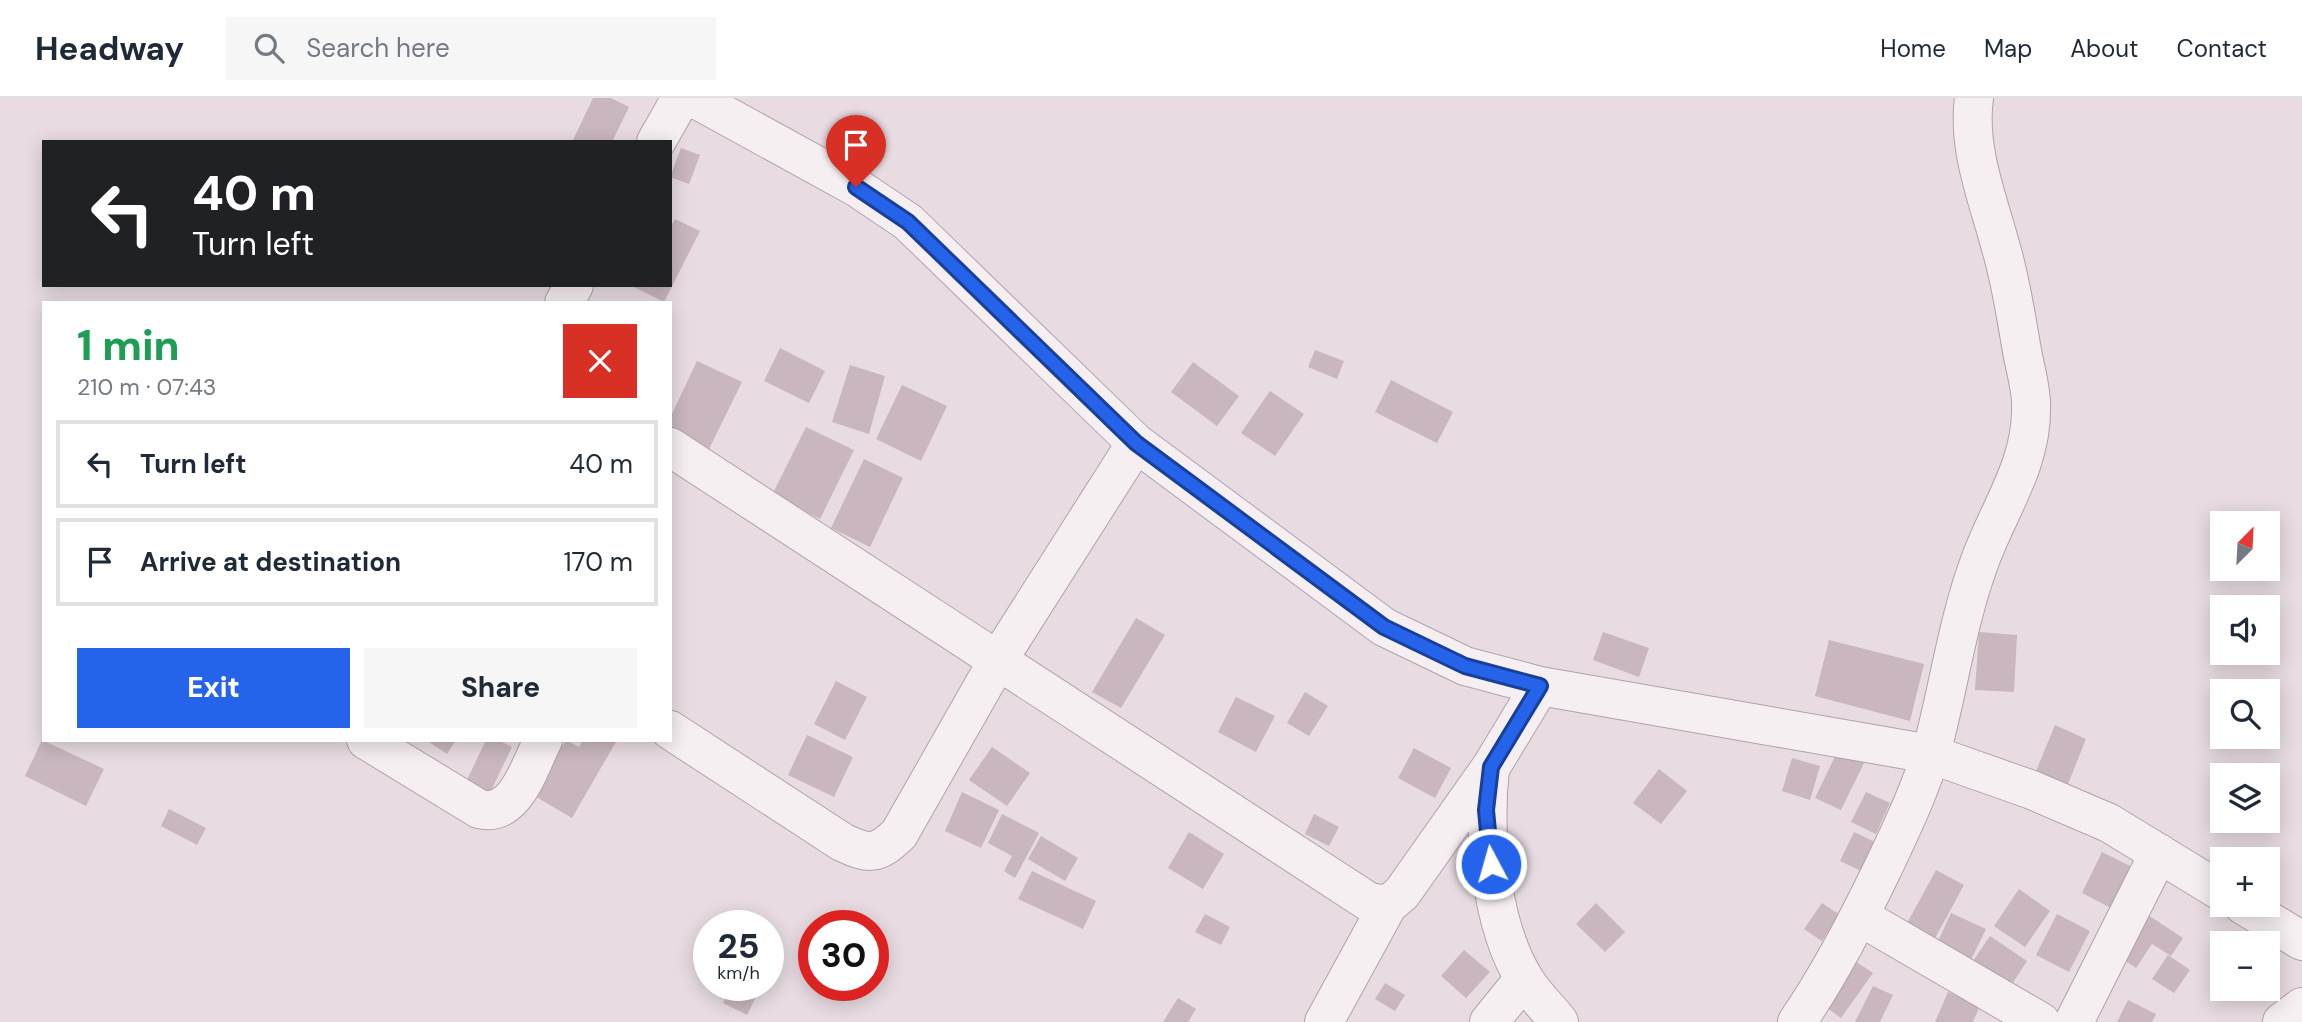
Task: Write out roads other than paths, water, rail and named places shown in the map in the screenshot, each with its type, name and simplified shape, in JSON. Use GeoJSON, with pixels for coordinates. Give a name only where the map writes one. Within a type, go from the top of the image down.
{"type":"FeatureCollection","features":[{"type":"Feature","properties":{"kind":"street"},"geometry":{"type":"LineString","coordinates":[[657,140],[681,98]]}},
{"type":"Feature","properties":{"kind":"street"},"geometry":{"type":"LineString","coordinates":[[694,98],[856,187],[908,222],[1136,443],[1384,627],[1465,666],[1540,686],[1930,754],[2032,790],[2109,823],[2210,885]]}},
{"type":"Feature","properties":{"kind":"street"},"geometry":{"type":"LineString","coordinates":[[1797,1022],[1820,988],[1859,916],[1907,818],[1930,754],[1981,557],[2022,470],[2030,436],[2031,402],[2015,310],[2002,251],[1978,171],[1973,111],[1975,98]]}},
{"type":"Feature","properties":{"kind":"street"},"geometry":{"type":"LineString","coordinates":[[672,731],[842,842],[864,852],[884,849],[899,834],[998,660],[1136,443]]}},
{"type":"Feature","properties":{"kind":"street"},"geometry":{"type":"LineString","coordinates":[[672,448],[1369,902],[1388,905]]}},
{"type":"Feature","properties":{"kind":"street"},"geometry":{"type":"LineString","coordinates":[[1324,1022],[1388,905],[1402,894],[1491,767],[1540,686]]}},
{"type":"Feature","properties":{"kind":"street"},"geometry":{"type":"LineString","coordinates":[[369,742],[479,809],[491,812],[509,804],[542,742]]}},
{"type":"Feature","properties":{"kind":"street"},"geometry":{"type":"LineString","coordinates":[[1491,767],[1486,810],[1491,864],[1501,920],[1524,979],[1559,1022]]}},
{"type":"Feature","properties":{"kind":"street"},"geometry":{"type":"LineString","coordinates":[[2074,1022],[2159,853]]}},
{"type":"Feature","properties":{"kind":"street"},"geometry":{"type":"LineString","coordinates":[[1859,916],[2041,1022]]}},
{"type":"Feature","properties":{"kind":"street"},"geometry":{"type":"LineString","coordinates":[[2264,917],[2302,940]]}},
{"type":"Feature","properties":{"kind":"street"},"geometry":{"type":"LineString","coordinates":[[1489,1022],[1524,979]]}},
{"type":"Feature","properties":{"kind":"street"},"geometry":{"type":"LineString","coordinates":[[2282,1022],[2302,1007]]}}]}
